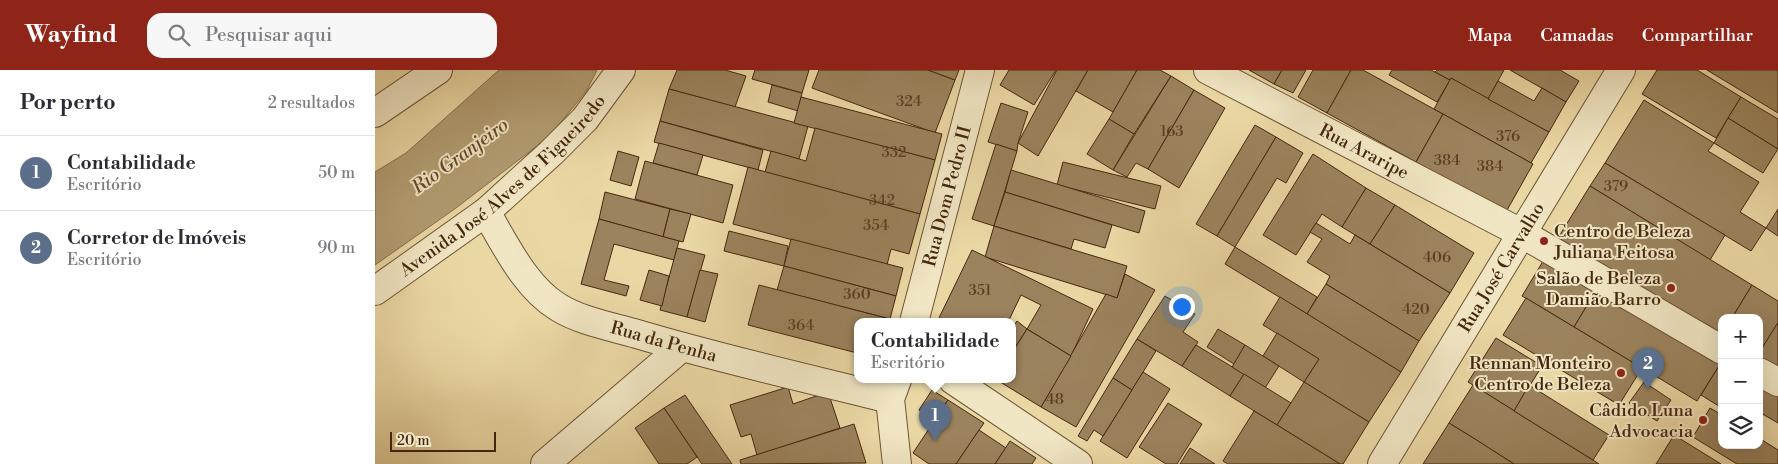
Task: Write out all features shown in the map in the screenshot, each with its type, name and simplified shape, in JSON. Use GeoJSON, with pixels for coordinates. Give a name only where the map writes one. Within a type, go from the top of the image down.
{"type":"FeatureCollection","features":[{"type":"Feature","properties":{"kind":"street"},"geometry":{"type":"LineString","coordinates":[[375,113],[438,70]]}},
{"type":"Feature","properties":{"kind":"street","name":"Avenida José Alves de Figueiredo"},"geometry":{"type":"LineString","coordinates":[[375,291],[486,212],[551,153],[585,119],[621,70]]}},
{"type":"Feature","properties":{"kind":"street","name":"Rua Dom Pedro II"},"geometry":{"type":"LineString","coordinates":[[915,318],[980,70]]}},
{"type":"Feature","properties":{"kind":"street","name":"Rua Araripe"},"geometry":{"type":"LineString","coordinates":[[1208,70],[1521,233],[1718,348]]}},
{"type":"Feature","properties":{"kind":"street","name":"Rua José Carvalho"},"geometry":{"type":"LineString","coordinates":[[1383,464],[1621,70]]}},
{"type":"Feature","properties":{"kind":"street","name":"Rua da Penha"},"geometry":{"type":"LineString","coordinates":[[486,212],[516,264],[537,288],[558,307],[581,317],[682,347],[854,381]]}},
{"type":"Feature","properties":{"kind":"street"},"geometry":{"type":"LineString","coordinates":[[545,464],[682,347]]}},
{"type":"Feature","properties":{"kind":"street"},"geometry":{"type":"LineString","coordinates":[[1763,374],[1778,382]]}},
{"type":"Feature","properties":{"kind":"street","name":"Rua da Penha"},"geometry":{"type":"LineString","coordinates":[[864,383],[894,389]]}},
{"type":"Feature","properties":{"kind":"street"},"geometry":{"type":"LineString","coordinates":[[957,383],[1077,464]]}},
{"type":"Feature","properties":{"kind":"street"},"geometry":{"type":"LineString","coordinates":[[894,389],[897,464]]}},
{"type":"Feature","properties":{"kind":"water","name":"Rio Granjeiro"},"geometry":{"type":"Polygon","coordinates":[[[499,70],[597,70],[587,90],[550,136],[456,208],[375,265],[375,172],[406,153],[499,70]]]}},
{"type":"Feature","properties":{"kind":"building"},"geometry":{"type":"Polygon","coordinates":[[[677,70],[725,70],[746,76],[735,107],[669,89],[677,70]]]}},
{"type":"Feature","properties":{"kind":"building"},"geometry":{"type":"Polygon","coordinates":[[[755,70],[809,70],[802,93],[752,79],[755,70]]]}},
{"type":"Feature","properties":{"kind":"building"},"geometry":{"type":"Polygon","coordinates":[[[819,70],[928,70],[955,80],[935,133],[812,88],[819,70]]]}},
{"type":"Feature","properties":{"kind":"building"},"geometry":{"type":"Polygon","coordinates":[[[928,70],[959,70],[955,80],[928,70]]]}},
{"type":"Feature","properties":{"kind":"building"},"geometry":{"type":"Polygon","coordinates":[[[1009,70],[1056,70],[1034,105],[1000,85],[1009,70]]]}},
{"type":"Feature","properties":{"kind":"building"},"geometry":{"type":"Polygon","coordinates":[[[1057,70],[1088,70],[1038,156],[1018,143],[1057,70]]]}},
{"type":"Feature","properties":{"kind":"building"},"geometry":{"type":"Polygon","coordinates":[[[1088,70],[1137,70],[1113,112],[1076,91],[1088,70]]]}},
{"type":"Feature","properties":{"kind":"building"},"geometry":{"type":"Polygon","coordinates":[[[1137,70],[1160,70],[1171,76],[1134,134],[1109,119],[1137,70]]]}},
{"type":"Feature","properties":{"kind":"building"},"geometry":{"type":"Polygon","coordinates":[[[1249,70],[1282,70],[1274,84],[1249,70]]]}},
{"type":"Feature","properties":{"kind":"building"},"geometry":{"type":"Polygon","coordinates":[[[1282,70],[1306,70],[1293,93],[1274,84],[1282,70]]]}},
{"type":"Feature","properties":{"kind":"building"},"geometry":{"type":"Polygon","coordinates":[[[1313,70],[1351,70],[1327,113],[1298,97],[1313,70]]]}},
{"type":"Feature","properties":{"kind":"building"},"geometry":{"type":"Polygon","coordinates":[[[1351,70],[1363,70],[1443,114],[1416,162],[1327,113],[1351,70]]]}},
{"type":"Feature","properties":{"kind":"building"},"geometry":{"type":"Polygon","coordinates":[[[1392,70],[1431,70],[1450,80],[1437,102],[1389,75],[1392,70]]]}},
{"type":"Feature","properties":{"kind":"building"},"geometry":{"type":"Polygon","coordinates":[[[1437,70],[1504,70],[1488,99],[1451,78],[1450,80],[1435,72],[1437,70]]]}},
{"type":"Feature","properties":{"kind":"building"},"geometry":{"type":"Polygon","coordinates":[[[1510,70],[1560,70],[1579,81],[1566,102],[1510,70]]]}},
{"type":"Feature","properties":{"kind":"building"},"geometry":{"type":"Polygon","coordinates":[[[1657,70],[1697,70],[1741,97],[1716,138],[1642,94],[1657,70]]]}},
{"type":"Feature","properties":{"kind":"building"},"geometry":{"type":"Polygon","coordinates":[[[1707,70],[1778,70],[1778,113],[1707,70]]]}},
{"type":"Feature","properties":{"kind":"building"},"geometry":{"type":"Polygon","coordinates":[[[1171,76],[1194,90],[1148,169],[1136,163],[1127,177],[1113,170],[1171,76]]]}},
{"type":"Feature","properties":{"kind":"building"},"geometry":{"type":"Polygon","coordinates":[[[1451,78],[1549,132],[1531,163],[1434,109],[1451,78]]]}},
{"type":"Feature","properties":{"kind":"building"},"geometry":{"type":"Polygon","coordinates":[[[1498,81],[1534,101],[1542,88],[1566,102],[1549,132],[1488,99],[1498,81]]]}},
{"type":"Feature","properties":{"kind":"building"},"geometry":{"type":"Polygon","coordinates":[[[772,85],[802,93],[798,111],[768,102],[772,85]]]}},
{"type":"Feature","properties":{"kind":"building"},"geometry":{"type":"Polygon","coordinates":[[[669,89],[808,126],[799,159],[660,121],[669,89]]]}},
{"type":"Feature","properties":{"kind":"building"},"geometry":{"type":"Polygon","coordinates":[[[1194,90],[1225,108],[1179,188],[1148,169],[1194,90]]]}},
{"type":"Feature","properties":{"kind":"building"},"geometry":{"type":"Polygon","coordinates":[[[801,97],[942,134],[935,160],[794,123],[801,97]]]}},
{"type":"Feature","properties":{"kind":"building"},"geometry":{"type":"Polygon","coordinates":[[[1741,97],[1778,119],[1778,149],[1728,118],[1741,97]]]}},
{"type":"Feature","properties":{"kind":"building"},"geometry":{"type":"Polygon","coordinates":[[[1644,100],[1714,143],[1708,151],[1759,182],[1740,212],[1766,228],[1751,251],[1605,163],[1644,100]]]}},
{"type":"Feature","properties":{"kind":"building"},"geometry":{"type":"Polygon","coordinates":[[[1001,103],[1028,112],[1017,151],[988,142],[1001,103]]]}},
{"type":"Feature","properties":{"kind":"building"},"geometry":{"type":"Polygon","coordinates":[[[1443,114],[1533,164],[1506,212],[1416,162],[1443,114]]]}},
{"type":"Feature","properties":{"kind":"building"},"geometry":{"type":"Polygon","coordinates":[[[1728,118],[1778,149],[1763,173],[1714,143],[1728,118]]]}},
{"type":"Feature","properties":{"kind":"building"},"geometry":{"type":"Polygon","coordinates":[[[1109,119],[1134,134],[1113,170],[1087,154],[1109,119]]]}},
{"type":"Feature","properties":{"kind":"building"},"geometry":{"type":"Polygon","coordinates":[[[660,121],[763,150],[758,170],[654,142],[660,121]]]}},
{"type":"Feature","properties":{"kind":"building"},"geometry":{"type":"Polygon","coordinates":[[[1255,125],[1276,137],[1217,236],[1196,224],[1255,125]]]}},
{"type":"Feature","properties":{"kind":"building"},"geometry":{"type":"Polygon","coordinates":[[[815,128],[935,160],[920,214],[765,172],[771,151],[806,161],[815,128]]]}},
{"type":"Feature","properties":{"kind":"building"},"geometry":{"type":"Polygon","coordinates":[[[1276,137],[1303,153],[1286,183],[1277,178],[1235,247],[1217,236],[1276,137]]]}},
{"type":"Feature","properties":{"kind":"building"},"geometry":{"type":"Polygon","coordinates":[[[659,143],[703,155],[697,175],[653,163],[659,143]]]}},
{"type":"Feature","properties":{"kind":"building"},"geometry":{"type":"Polygon","coordinates":[[[996,144],[1017,151],[994,226],[972,219],[996,144]]]}},
{"type":"Feature","properties":{"kind":"building"},"geometry":{"type":"Polygon","coordinates":[[[618,151],[639,157],[631,186],[610,180],[618,151]]]}},
{"type":"Feature","properties":{"kind":"building"},"geometry":{"type":"Polygon","coordinates":[[[1313,154],[1366,188],[1342,227],[1322,214],[1296,255],[1263,235],[1313,154]]]}},
{"type":"Feature","properties":{"kind":"building"},"geometry":{"type":"Polygon","coordinates":[[[645,161],[733,185],[723,223],[635,199],[645,161]]]}},
{"type":"Feature","properties":{"kind":"building"},"geometry":{"type":"Polygon","coordinates":[[[1063,162],[1161,186],[1155,209],[1057,185],[1063,162]]]}},
{"type":"Feature","properties":{"kind":"building"},"geometry":{"type":"Polygon","coordinates":[[[1605,163],[1725,235],[1710,260],[1590,186],[1605,163]]]}},
{"type":"Feature","properties":{"kind":"building"},"geometry":{"type":"Polygon","coordinates":[[[748,167],[920,214],[909,254],[891,249],[887,265],[733,224],[748,167]]]}},
{"type":"Feature","properties":{"kind":"building"},"geometry":{"type":"Polygon","coordinates":[[[1011,170],[1145,211],[1139,233],[1005,192],[1011,170]]]}},
{"type":"Feature","properties":{"kind":"building"},"geometry":{"type":"Polygon","coordinates":[[[1590,186],[1752,285],[1734,314],[1718,314],[1718,336],[1558,238],[1590,186]]]}},
{"type":"Feature","properties":{"kind":"building"},"geometry":{"type":"Polygon","coordinates":[[[1366,188],[1395,205],[1370,244],[1342,227],[1366,188]]]}},
{"type":"Feature","properties":{"kind":"building"},"geometry":{"type":"Polygon","coordinates":[[[605,192],[670,209],[663,237],[599,219],[605,192]]]}},
{"type":"Feature","properties":{"kind":"building"},"geometry":{"type":"Polygon","coordinates":[[[1005,192],[1112,225],[1105,248],[1074,239],[1071,249],[994,226],[1005,192]]]}},
{"type":"Feature","properties":{"kind":"building"},"geometry":{"type":"Polygon","coordinates":[[[1395,205],[1474,253],[1450,293],[1370,244],[1395,205]]]}},
{"type":"Feature","properties":{"kind":"building"},"geometry":{"type":"Polygon","coordinates":[[[670,209],[691,214],[683,242],[663,237],[670,209]]]}},
{"type":"Feature","properties":{"kind":"building"},"geometry":{"type":"Polygon","coordinates":[[[1778,209],[1778,236],[1766,228],[1778,209]]]}},
{"type":"Feature","properties":{"kind":"building"},"geometry":{"type":"Polygon","coordinates":[[[599,219],[679,241],[674,260],[614,244],[604,280],[629,286],[626,296],[581,284],[599,219]]]}},
{"type":"Feature","properties":{"kind":"building"},"geometry":{"type":"Polygon","coordinates":[[[1316,223],[1350,244],[1355,235],[1450,293],[1419,341],[1326,284],[1330,276],[1307,262],[1322,239],[1310,232],[1316,223]]]}},
{"type":"Feature","properties":{"kind":"building"},"geometry":{"type":"Polygon","coordinates":[[[994,226],[1127,266],[1117,298],[985,257],[994,226]]]}},
{"type":"Feature","properties":{"kind":"building"},"geometry":{"type":"Polygon","coordinates":[[[729,231],[788,246],[784,266],[724,251],[729,231]]]}},
{"type":"Feature","properties":{"kind":"building"},"geometry":{"type":"Polygon","coordinates":[[[791,239],[903,268],[896,296],[784,266],[791,239]]]}},
{"type":"Feature","properties":{"kind":"building"},"geometry":{"type":"Polygon","coordinates":[[[1235,247],[1317,297],[1307,314],[1225,264],[1235,247]]]}},
{"type":"Feature","properties":{"kind":"building"},"geometry":{"type":"Polygon","coordinates":[[[677,248],[705,255],[687,317],[660,310],[677,248]]]}},
{"type":"Feature","properties":{"kind":"building"},"geometry":{"type":"Polygon","coordinates":[[[972,250],[1093,309],[1071,356],[1027,329],[1041,305],[1021,295],[1010,318],[939,318],[972,250]]]}},
{"type":"Feature","properties":{"kind":"building"},"geometry":{"type":"Polygon","coordinates":[[[1548,253],[1600,284],[1574,327],[1522,296],[1548,253]]]}},
{"type":"Feature","properties":{"kind":"building"},"geometry":{"type":"Polygon","coordinates":[[[784,266],[896,296],[890,318],[886,318],[777,290],[784,266]]]}},
{"type":"Feature","properties":{"kind":"building"},"geometry":{"type":"Polygon","coordinates":[[[649,270],[669,276],[662,306],[640,300],[649,270]]]}},
{"type":"Feature","properties":{"kind":"building"},"geometry":{"type":"Polygon","coordinates":[[[700,270],[718,274],[705,322],[687,317],[700,270]]]}},
{"type":"Feature","properties":{"kind":"building"},"geometry":{"type":"Polygon","coordinates":[[[1125,274],[1155,290],[1076,427],[1041,407],[1106,294],[1117,298],[1125,274]]]}},
{"type":"Feature","properties":{"kind":"building"},"geometry":{"type":"Polygon","coordinates":[[[1326,284],[1419,341],[1401,372],[1307,314],[1326,284]]]}},
{"type":"Feature","properties":{"kind":"building"},"geometry":{"type":"Polygon","coordinates":[[[1600,284],[1718,358],[1718,367],[1697,401],[1574,327],[1600,284]]]}},
{"type":"Feature","properties":{"kind":"building"},"geometry":{"type":"Polygon","coordinates":[[[759,285],[886,318],[854,318],[854,352],[748,325],[759,285]]]}},
{"type":"Feature","properties":{"kind":"building"},"geometry":{"type":"Polygon","coordinates":[[[1752,285],[1778,301],[1778,323],[1763,347],[1763,314],[1734,314],[1752,285]]]}},
{"type":"Feature","properties":{"kind":"building"},"geometry":{"type":"Polygon","coordinates":[[[1165,296],[1195,314],[1183,332],[1198,342],[1182,366],[1137,339],[1165,296]]]}},
{"type":"Feature","properties":{"kind":"building"},"geometry":{"type":"Polygon","coordinates":[[[1280,297],[1401,372],[1369,422],[1304,382],[1319,359],[1263,325],[1280,297]]]}},
{"type":"Feature","properties":{"kind":"building"},"geometry":{"type":"Polygon","coordinates":[[[1526,298],[1642,368],[1619,405],[1503,335],[1526,298]]]}},
{"type":"Feature","properties":{"kind":"building"},"geometry":{"type":"Polygon","coordinates":[[[1017,321],[1027,329],[1016,346],[1017,321]]]}},
{"type":"Feature","properties":{"kind":"building"},"geometry":{"type":"Polygon","coordinates":[[[1778,324],[1778,372],[1763,363],[1763,347],[1778,324]]]}},
{"type":"Feature","properties":{"kind":"building"},"geometry":{"type":"Polygon","coordinates":[[[1027,329],[1071,356],[1041,407],[1002,383],[1016,383],[1016,346],[1027,329]]]}},
{"type":"Feature","properties":{"kind":"building"},"geometry":{"type":"Polygon","coordinates":[[[1218,329],[1245,345],[1234,364],[1207,347],[1218,329]]]}},
{"type":"Feature","properties":{"kind":"building"},"geometry":{"type":"Polygon","coordinates":[[[1277,333],[1319,359],[1304,382],[1263,356],[1277,333]]]}},
{"type":"Feature","properties":{"kind":"building"},"geometry":{"type":"Polygon","coordinates":[[[1496,338],[1542,366],[1514,411],[1468,382],[1496,338]]]}},
{"type":"Feature","properties":{"kind":"building"},"geometry":{"type":"Polygon","coordinates":[[[1137,339],[1156,351],[1132,390],[1113,378],[1137,339]]]}},
{"type":"Feature","properties":{"kind":"building"},"geometry":{"type":"Polygon","coordinates":[[[1196,345],[1244,374],[1230,396],[1182,366],[1196,345]]]}},
{"type":"Feature","properties":{"kind":"building"},"geometry":{"type":"Polygon","coordinates":[[[1245,345],[1279,366],[1265,388],[1232,367],[1245,345]]]}},
{"type":"Feature","properties":{"kind":"building"},"geometry":{"type":"Polygon","coordinates":[[[1718,367],[1718,406],[1701,395],[1718,367]]]}},
{"type":"Feature","properties":{"kind":"building"},"geometry":{"type":"Polygon","coordinates":[[[1143,372],[1170,389],[1127,458],[1100,441],[1143,372]]]}},
{"type":"Feature","properties":{"kind":"building"},"geometry":{"type":"Polygon","coordinates":[[[1244,374],[1291,403],[1277,425],[1230,396],[1244,374]]]}},
{"type":"Feature","properties":{"kind":"building"},"geometry":{"type":"Polygon","coordinates":[[[1113,378],[1132,390],[1103,436],[1094,430],[1087,441],[1078,436],[1113,378]]]}},
{"type":"Feature","properties":{"kind":"building"},"geometry":{"type":"Polygon","coordinates":[[[1304,382],[1369,422],[1343,464],[1340,464],[1277,425],[1304,382]]]}},
{"type":"Feature","properties":{"kind":"building"},"geometry":{"type":"Polygon","coordinates":[[[1644,382],[1671,400],[1657,421],[1629,403],[1644,382]]]}},
{"type":"Feature","properties":{"kind":"building"},"geometry":{"type":"Polygon","coordinates":[[[1473,385],[1599,464],[1514,464],[1449,423],[1473,385]]]}},
{"type":"Feature","properties":{"kind":"building"},"geometry":{"type":"Polygon","coordinates":[[[1529,385],[1609,435],[1593,460],[1514,411],[1529,385]]]}},
{"type":"Feature","properties":{"kind":"building"},"geometry":{"type":"Polygon","coordinates":[[[1765,385],[1778,392],[1778,423],[1763,414],[1763,388],[1765,385]]]}},
{"type":"Feature","properties":{"kind":"building"},"geometry":{"type":"Polygon","coordinates":[[[788,387],[793,404],[828,392],[840,428],[757,455],[751,434],[741,437],[730,405],[788,387]]]}},
{"type":"Feature","properties":{"kind":"building"},"geometry":{"type":"Polygon","coordinates":[[[932,390],[948,400],[935,420],[919,410],[932,390]]]}},
{"type":"Feature","properties":{"kind":"building"},"geometry":{"type":"Polygon","coordinates":[[[685,395],[732,464],[702,464],[664,408],[685,395]]]}},
{"type":"Feature","properties":{"kind":"building"},"geometry":{"type":"Polygon","coordinates":[[[948,400],[984,423],[956,464],[929,464],[913,453],[948,400]]]}},
{"type":"Feature","properties":{"kind":"building"},"geometry":{"type":"Polygon","coordinates":[[[1168,403],[1202,424],[1177,464],[1166,464],[1139,447],[1168,403]]]}},
{"type":"Feature","properties":{"kind":"building"},"geometry":{"type":"Polygon","coordinates":[[[664,408],[697,457],[687,464],[659,464],[635,428],[664,408]]]}},
{"type":"Feature","properties":{"kind":"building"},"geometry":{"type":"Polygon","coordinates":[[[1710,408],[1718,413],[1718,449],[1763,449],[1763,441],[1778,450],[1778,464],[1737,464],[1693,437],[1710,408]]]}},
{"type":"Feature","properties":{"kind":"building"},"geometry":{"type":"Polygon","coordinates":[[[1254,411],[1340,464],[1228,464],[1223,461],[1254,411]]]}},
{"type":"Feature","properties":{"kind":"building"},"geometry":{"type":"Polygon","coordinates":[[[1449,423],[1475,439],[1514,464],[1423,464],[1449,423]]]}},
{"type":"Feature","properties":{"kind":"building"},"geometry":{"type":"Polygon","coordinates":[[[854,424],[866,463],[741,464],[740,460],[854,424]]]}},
{"type":"Feature","properties":{"kind":"building"},"geometry":{"type":"Polygon","coordinates":[[[979,430],[1006,448],[995,464],[956,464],[979,430]]]}},
{"type":"Feature","properties":{"kind":"building"},"geometry":{"type":"Polygon","coordinates":[[[1674,435],[1721,464],[1656,464],[1674,435]]]}},
{"type":"Feature","properties":{"kind":"building"},"geometry":{"type":"Polygon","coordinates":[[[1010,441],[1036,458],[1032,464],[995,464],[1010,441]]]}},
{"type":"Feature","properties":{"kind":"building"},"geometry":{"type":"Polygon","coordinates":[[[1190,448],[1215,464],[1180,464],[1190,448]]]}},
{"type":"Feature","properties":{"kind":"place","name":"Centro de Beleza Juliana Feitosa"},"geometry":{"type":"Point","coordinates":[1544,241]}},
{"type":"Feature","properties":{"kind":"place","name":"Salão de Beleza Damião Barro"},"geometry":{"type":"Point","coordinates":[1671,288]}},
{"type":"Feature","properties":{"kind":"place","name":"Rennan Monteiro Centro de Beleza"},"geometry":{"type":"Point","coordinates":[1621,373]}},
{"type":"Feature","properties":{"kind":"place","name":"Corretor de Imóveis"},"geometry":{"type":"Point","coordinates":[1648,389]}},
{"type":"Feature","properties":{"kind":"place","name":"Câdido Luna Advocacia"},"geometry":{"type":"Point","coordinates":[1703,420]}},
{"type":"Feature","properties":{"kind":"place","name":"Contabilidade"},"geometry":{"type":"Point","coordinates":[935,441]}}]}
